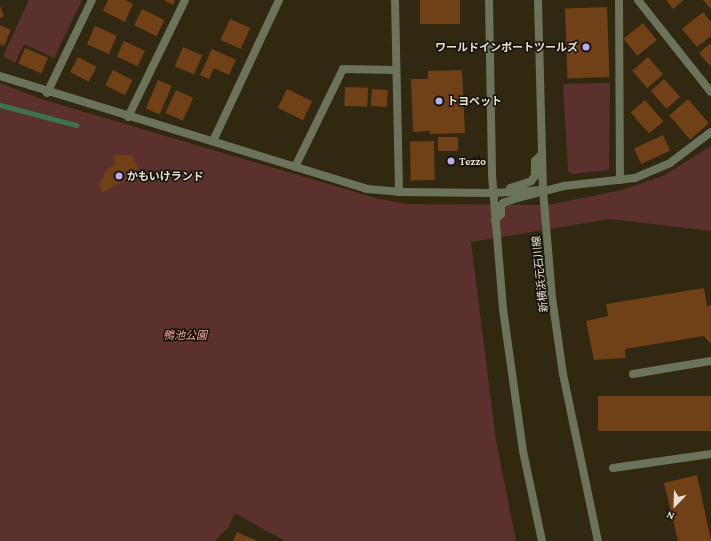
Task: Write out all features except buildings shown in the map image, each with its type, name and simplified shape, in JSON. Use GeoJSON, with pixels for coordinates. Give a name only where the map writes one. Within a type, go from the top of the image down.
{"type":"FeatureCollection","features":[{"type":"Feature","properties":{"kind":"street"},"geometry":{"type":"LineString","coordinates":[[47,93],[92,0]]}},
{"type":"Feature","properties":{"kind":"street"},"geometry":{"type":"LineString","coordinates":[[128,117],[185,0]]}},
{"type":"Feature","properties":{"kind":"street"},"geometry":{"type":"LineString","coordinates":[[212,141],[279,0]]}},
{"type":"Feature","properties":{"kind":"street"},"geometry":{"type":"LineString","coordinates":[[395,0],[399,192]]}},
{"type":"Feature","properties":{"kind":"street"},"geometry":{"type":"LineString","coordinates":[[489,0],[492,193],[502,308],[523,451],[542,541]]}},
{"type":"Feature","properties":{"kind":"street","name":"新横浜元石川線"},"geometry":{"type":"LineString","coordinates":[[538,0],[543,190],[552,297],[563,374],[598,541]]}},
{"type":"Feature","properties":{"kind":"street"},"geometry":{"type":"LineString","coordinates":[[619,0],[620,180]]}},
{"type":"Feature","properties":{"kind":"street"},"geometry":{"type":"LineString","coordinates":[[638,0],[711,92]]}},
{"type":"Feature","properties":{"kind":"street"},"geometry":{"type":"LineString","coordinates":[[295,167],[343,69],[396,70]]}},
{"type":"Feature","properties":{"kind":"street"},"geometry":{"type":"LineString","coordinates":[[0,76],[47,93],[212,141],[367,189],[399,192],[492,193],[543,190],[635,178],[670,163],[711,132]]}},
{"type":"Feature","properties":{"kind":"street"},"geometry":{"type":"LineString","coordinates":[[492,193],[531,181],[535,176],[536,161],[542,154]]}},
{"type":"Feature","properties":{"kind":"street"},"geometry":{"type":"LineString","coordinates":[[495,220],[501,214],[501,206],[503,203],[543,190]]}},
{"type":"Feature","properties":{"kind":"street"},"geometry":{"type":"LineString","coordinates":[[633,374],[711,361]]}},
{"type":"Feature","properties":{"kind":"street"},"geometry":{"type":"LineString","coordinates":[[613,468],[711,454]]}},
{"type":"Feature","properties":{"kind":"green space"},"geometry":{"type":"Polygon","coordinates":[[[29,0],[82,0],[54,58],[24,44],[15,63],[3,56],[29,0]]]}},
{"type":"Feature","properties":{"kind":"green space","name":"鴨池公園"},"geometry":{"type":"Polygon","coordinates":[[[0,83],[44,100],[379,199],[407,204],[548,205],[622,190],[663,176],[711,146],[711,231],[610,219],[471,242],[496,441],[516,541],[285,541],[235,513],[228,528],[214,541],[0,541],[0,83]]]}},
{"type":"Feature","properties":{"kind":"green space"},"geometry":{"type":"Polygon","coordinates":[[[610,83],[609,170],[571,174],[568,171],[563,84],[610,83]]]}},
{"type":"Feature","properties":{"kind":"waterway"},"geometry":{"type":"LineString","coordinates":[[0,105],[76,125]]}},
{"type":"Feature","properties":{"kind":"place","name":"ワールドインポートツールズ"},"geometry":{"type":"Point","coordinates":[586,47]}},
{"type":"Feature","properties":{"kind":"place","name":"トヨペット"},"geometry":{"type":"Point","coordinates":[439,101]}},
{"type":"Feature","properties":{"kind":"place","name":"Tezzo"},"geometry":{"type":"Point","coordinates":[451,161]}},
{"type":"Feature","properties":{"kind":"place","name":"かもいけランド"},"geometry":{"type":"Point","coordinates":[119,176]}}]}
